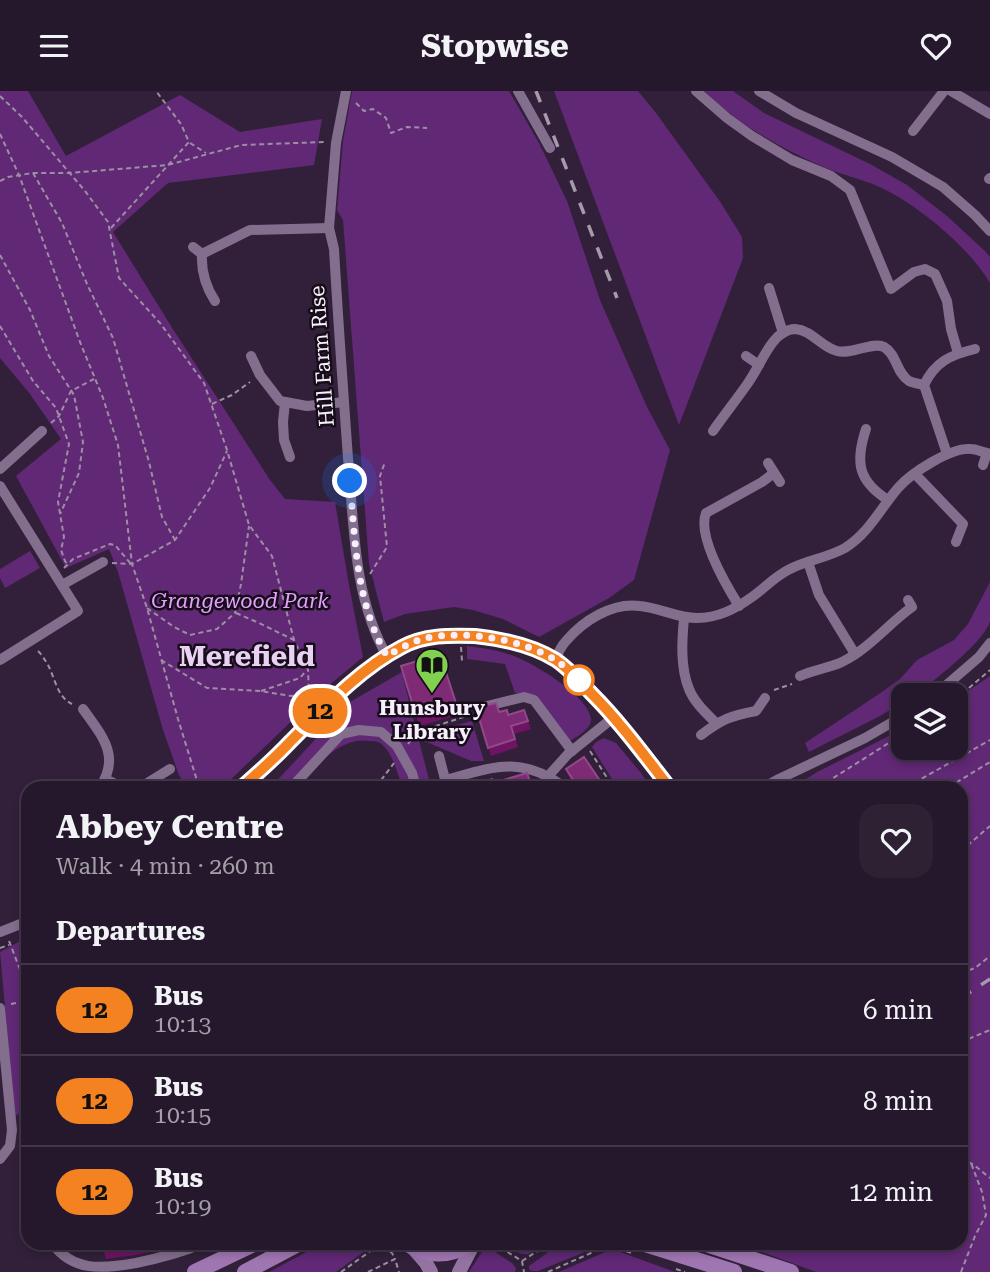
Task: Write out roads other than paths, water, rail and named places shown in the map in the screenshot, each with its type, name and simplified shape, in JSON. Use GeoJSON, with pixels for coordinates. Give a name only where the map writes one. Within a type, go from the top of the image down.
{"type":"FeatureCollection","features":[{"type":"Feature","properties":{"kind":"highway"},"geometry":{"type":"LineString","coordinates":[[195,1272],[241,1250]]}},
{"type":"Feature","properties":{"kind":"highway"},"geometry":{"type":"LineString","coordinates":[[245,1272],[287,1250]]}},
{"type":"Feature","properties":{"kind":"highway"},"geometry":{"type":"LineString","coordinates":[[421,1250],[441,1254],[458,1250]]}},
{"type":"Feature","properties":{"kind":"highway"},"geometry":{"type":"LineString","coordinates":[[646,1250],[734,1272]]}},
{"type":"Feature","properties":{"kind":"highway"},"geometry":{"type":"LineString","coordinates":[[724,1250],[791,1272]]}},
{"type":"Feature","properties":{"kind":"main road"},"geometry":{"type":"LineString","coordinates":[[414,1250],[431,1272]]}},
{"type":"Feature","properties":{"kind":"main road"},"geometry":{"type":"LineString","coordinates":[[459,1272],[469,1250]]}},
{"type":"Feature","properties":{"kind":"street"},"geometry":{"type":"LineString","coordinates":[[518,91],[550,148]]}},
{"type":"Feature","properties":{"kind":"street"},"geometry":{"type":"LineString","coordinates":[[696,91],[752,136],[792,160],[831,176],[850,190],[891,289],[914,272],[925,269],[935,274],[947,301],[958,353]]}},
{"type":"Feature","properties":{"kind":"street"},"geometry":{"type":"LineString","coordinates":[[759,91],[796,113],[892,157],[943,187],[990,232]]}},
{"type":"Feature","properties":{"kind":"street"},"geometry":{"type":"LineString","coordinates":[[912,131],[944,91]]}},
{"type":"Feature","properties":{"kind":"street"},"geometry":{"type":"LineString","coordinates":[[951,91],[990,114]]}},
{"type":"Feature","properties":{"kind":"street","name":"Hill Farm Rise"},"geometry":{"type":"LineString","coordinates":[[345,95],[336,143],[329,228],[334,249],[359,575],[371,624],[387,656]]}},
{"type":"Feature","properties":{"kind":"street"},"geometry":{"type":"LineString","coordinates":[[215,301],[207,290],[198,250],[250,230],[329,228]]}},
{"type":"Feature","properties":{"kind":"street"},"geometry":{"type":"LineString","coordinates":[[769,288],[783,333]]}},
{"type":"Feature","properties":{"kind":"street"},"geometry":{"type":"LineString","coordinates":[[713,431],[774,341],[792,329],[813,335],[827,348],[841,352],[880,345],[888,349],[903,376],[910,382],[924,385]]}},
{"type":"Feature","properties":{"kind":"street"},"geometry":{"type":"LineString","coordinates":[[947,454],[924,385],[941,362],[958,353],[975,349]]}},
{"type":"Feature","properties":{"kind":"street"},"geometry":{"type":"LineString","coordinates":[[251,356],[260,375],[280,401],[307,406],[344,402]]}},
{"type":"Feature","properties":{"kind":"street"},"geometry":{"type":"LineString","coordinates":[[746,356],[759,365]]}},
{"type":"Feature","properties":{"kind":"street"},"geometry":{"type":"LineString","coordinates":[[285,402],[284,440],[290,457]]}},
{"type":"Feature","properties":{"kind":"street"},"geometry":{"type":"LineString","coordinates":[[866,429],[860,462],[865,479],[874,491],[888,501]]}},
{"type":"Feature","properties":{"kind":"street"},"geometry":{"type":"LineString","coordinates":[[4,466],[42,431]]}},
{"type":"Feature","properties":{"kind":"street"},"geometry":{"type":"LineString","coordinates":[[849,437],[862,441]]}},
{"type":"Feature","properties":{"kind":"street"},"geometry":{"type":"LineString","coordinates":[[555,660],[564,643],[581,627],[602,613],[621,606],[640,606],[684,618],[722,614],[756,594],[776,576],[792,567],[826,557],[844,548],[873,523],[900,486],[947,454],[957,450],[988,449],[983,465]]}},
{"type":"Feature","properties":{"kind":"street"},"geometry":{"type":"LineString","coordinates":[[738,606],[722,578],[698,523],[706,513],[774,473]]}},
{"type":"Feature","properties":{"kind":"street"},"geometry":{"type":"LineString","coordinates":[[915,474],[963,523]]}},
{"type":"Feature","properties":{"kind":"street"},"geometry":{"type":"LineString","coordinates":[[0,660],[78,611],[1,487]]}},
{"type":"Feature","properties":{"kind":"street"},"geometry":{"type":"LineString","coordinates":[[963,523],[975,520]]}},
{"type":"Feature","properties":{"kind":"street"},"geometry":{"type":"LineString","coordinates":[[956,542],[963,523]]}},
{"type":"Feature","properties":{"kind":"street"},"geometry":{"type":"LineString","coordinates":[[62,585],[103,562]]}},
{"type":"Feature","properties":{"kind":"street"},"geometry":{"type":"LineString","coordinates":[[808,562],[818,595],[855,654]]}},
{"type":"Feature","properties":{"kind":"street"},"geometry":{"type":"LineString","coordinates":[[800,676],[841,662],[855,654],[877,638],[910,604],[919,618]]}},
{"type":"Feature","properties":{"kind":"street"},"geometry":{"type":"LineString","coordinates":[[684,618],[682,639],[689,690],[716,723]]}},
{"type":"Feature","properties":{"kind":"street"},"geometry":{"type":"LineString","coordinates":[[248,781],[355,680],[387,656],[403,646],[426,638],[460,635],[496,638],[531,648],[555,660],[570,671],[614,717],[664,781]]}},
{"type":"Feature","properties":{"kind":"street"},"geometry":{"type":"LineString","coordinates":[[949,683],[979,657],[990,643]]}},
{"type":"Feature","properties":{"kind":"street"},"geometry":{"type":"LineString","coordinates":[[806,659],[811,671]]}},
{"type":"Feature","properties":{"kind":"street"},"geometry":{"type":"LineString","coordinates":[[477,709],[524,697],[534,700],[572,751]]}},
{"type":"Feature","properties":{"kind":"street"},"geometry":{"type":"LineString","coordinates":[[701,735],[729,716],[756,711],[765,698]]}},
{"type":"Feature","properties":{"kind":"street"},"geometry":{"type":"LineString","coordinates":[[83,709],[104,738],[110,757],[103,781]]}},
{"type":"Feature","properties":{"kind":"street"},"geometry":{"type":"LineString","coordinates":[[756,711],[765,721]]}},
{"type":"Feature","properties":{"kind":"street"},"geometry":{"type":"LineString","coordinates":[[549,781],[551,773],[572,751],[614,717]]}},
{"type":"Feature","properties":{"kind":"street"},"geometry":{"type":"LineString","coordinates":[[775,781],[891,723]]}},
{"type":"Feature","properties":{"kind":"street"},"geometry":{"type":"LineString","coordinates":[[298,781],[341,734],[359,730],[381,732],[397,746],[414,781]]}},
{"type":"Feature","properties":{"kind":"street"},"geometry":{"type":"LineString","coordinates":[[439,756],[446,781]]}},
{"type":"Feature","properties":{"kind":"street"},"geometry":{"type":"LineString","coordinates":[[458,781],[493,767],[516,767],[547,781]]}},
{"type":"Feature","properties":{"kind":"street"},"geometry":{"type":"LineString","coordinates":[[151,781],[170,769]]}},
{"type":"Feature","properties":{"kind":"street"},"geometry":{"type":"LineString","coordinates":[[2,931],[21,924]]}},
{"type":"Feature","properties":{"kind":"street"},"geometry":{"type":"LineString","coordinates":[[0,1159],[10,1146],[12,1130],[5,1006]]}},
{"type":"Feature","properties":{"kind":"street"},"geometry":{"type":"LineString","coordinates":[[57,1250],[60,1255],[84,1268],[101,1270],[163,1258],[185,1250]]}},
{"type":"Feature","properties":{"kind":"railway"},"geometry":{"type":"LineString","coordinates":[[536,91],[617,298]]}},
{"type":"Feature","properties":{"kind":"railway"},"geometry":{"type":"LineString","coordinates":[[968,993],[990,979]]}},
{"type":"Feature","properties":{"kind":"place","name":"Hunsbury Library"},"geometry":{"type":"Point","coordinates":[432,695]}},
{"type":"Feature","properties":{"kind":"district","name":"Merefield"},"geometry":{"type":"Point","coordinates":[247,656]}},
{"type":"Feature","properties":{"kind":"park label","name":"Grangewood Park"},"geometry":{"type":"Point","coordinates":[240,601]}}]}
